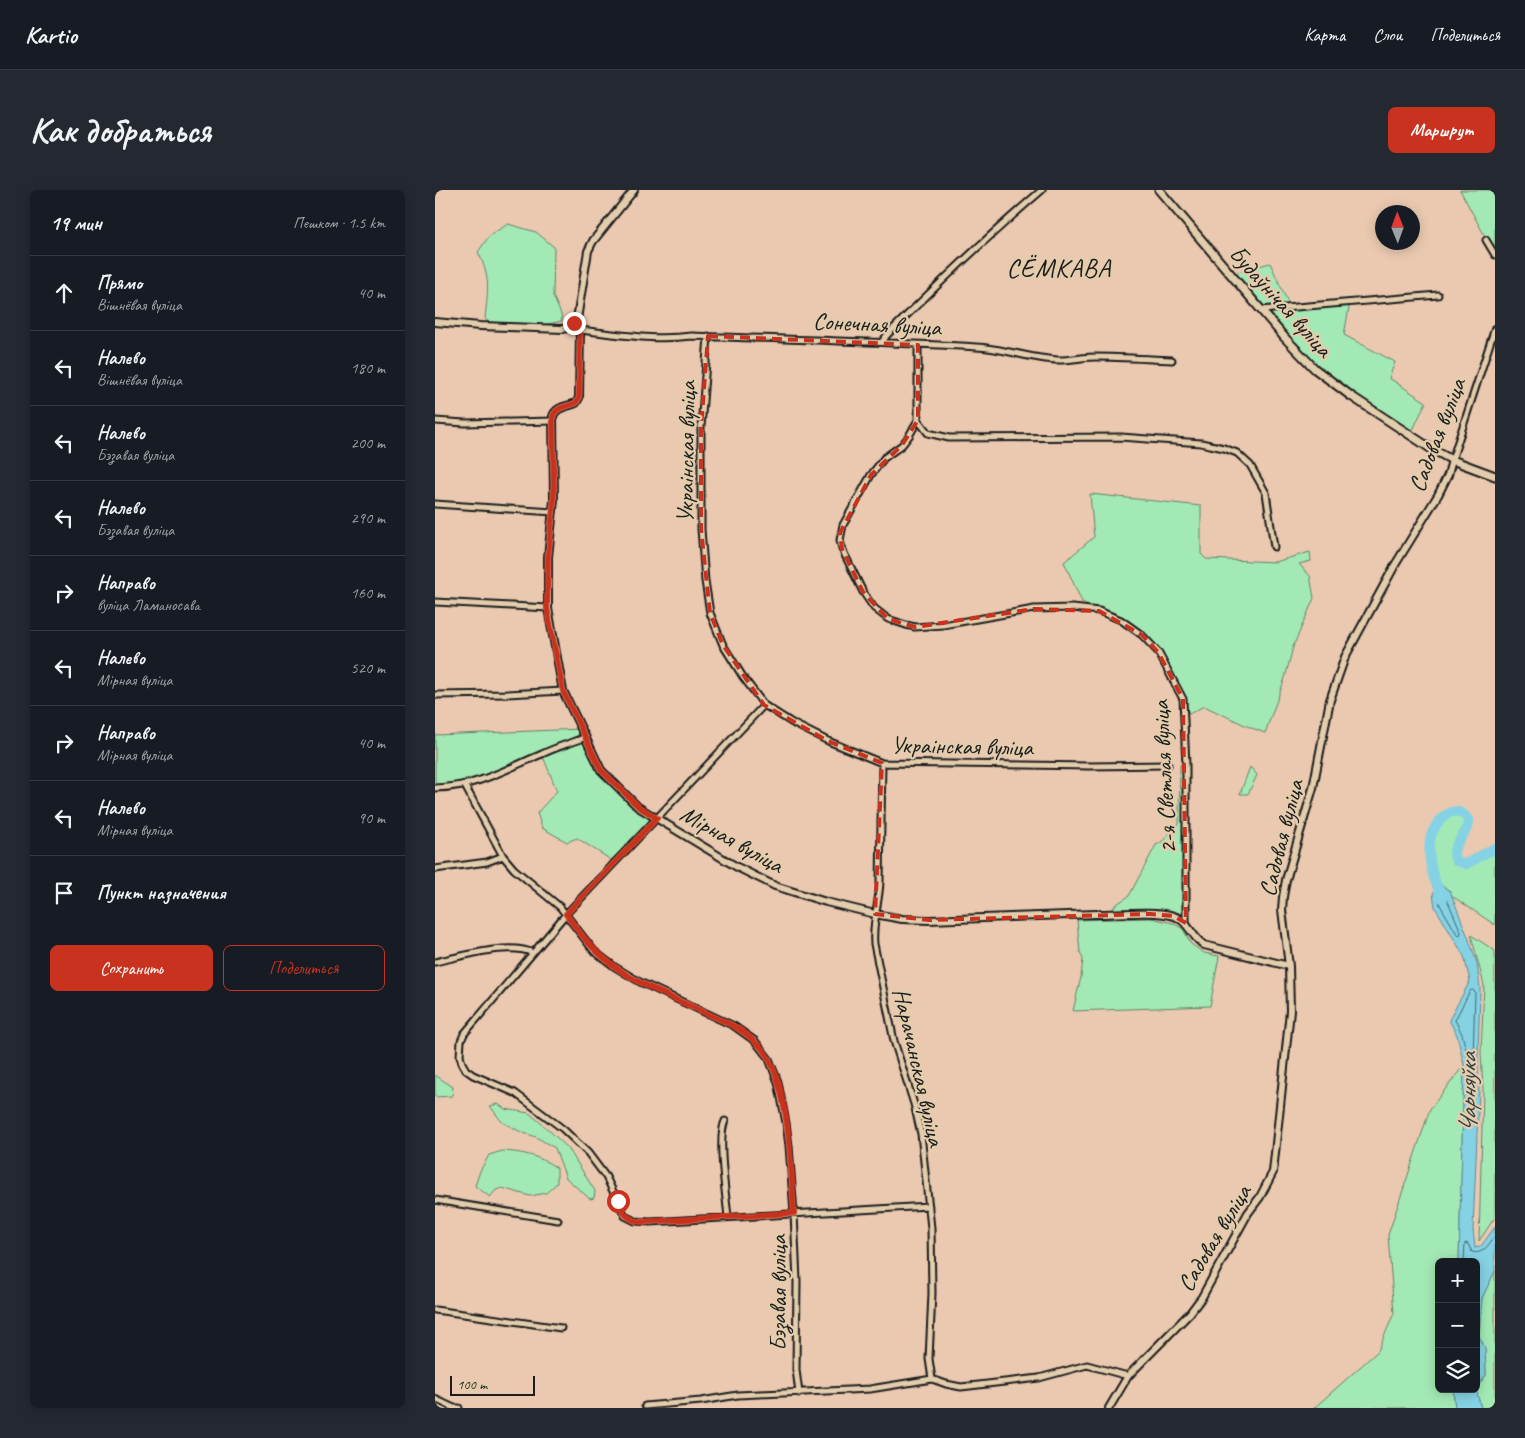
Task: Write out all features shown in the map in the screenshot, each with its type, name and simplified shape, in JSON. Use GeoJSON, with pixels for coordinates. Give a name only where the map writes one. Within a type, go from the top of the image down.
{"type":"FeatureCollection","features":[{"type":"Feature","properties":{"kind":"main road","name":"Будаўнічая вуліца"},"geometry":{"type":"LineString","coordinates":[[1159,190],[1285,338],[1315,368],[1351,396],[1410,436],[1452,460],[1495,476]]}},
{"type":"Feature","properties":{"kind":"street"},"geometry":{"type":"LineString","coordinates":[[435,322],[480,326],[563,329],[573,324],[577,319],[588,251],[593,240],[634,190]]}},
{"type":"Feature","properties":{"kind":"street"},"geometry":{"type":"LineString","coordinates":[[882,342],[963,261],[1042,190]]}},
{"type":"Feature","properties":{"kind":"street"},"geometry":{"type":"LineString","coordinates":[[1486,240],[1495,255]]}},
{"type":"Feature","properties":{"kind":"street"},"geometry":{"type":"LineString","coordinates":[[1261,310],[1439,295]]}},
{"type":"Feature","properties":{"kind":"street"},"geometry":{"type":"LineString","coordinates":[[435,421],[465,423],[553,421],[555,412],[559,408],[576,403],[579,398],[580,330],[573,324]]}},
{"type":"Feature","properties":{"kind":"street","name":"Садовая вуліца"},"geometry":{"type":"LineString","coordinates":[[1109,1408],[1128,1376],[1190,1313],[1198,1302],[1248,1213],[1265,1189],[1273,1172],[1290,1011],[1289,966],[1283,897],[1286,880],[1313,788],[1330,700],[1336,678],[1359,629],[1448,475],[1495,328]]}},
{"type":"Feature","properties":{"kind":"street","name":"Сонечная вуліца"},"geometry":{"type":"LineString","coordinates":[[580,330],[640,337],[708,336],[882,342],[994,349],[1058,360],[1095,357],[1172,360]]}},
{"type":"Feature","properties":{"kind":"street","name":"Украінская вуліца"},"geometry":{"type":"LineString","coordinates":[[708,336],[701,428],[701,529],[705,581],[710,613],[723,645],[743,678],[765,705],[794,724],[828,741],[882,763],[1089,766],[1168,765]]}},
{"type":"Feature","properties":{"kind":"street"},"geometry":{"type":"LineString","coordinates":[[918,345],[918,420],[929,433],[949,438],[1121,437],[1201,443],[1224,448],[1237,453],[1250,465],[1266,493],[1274,547]]}},
{"type":"Feature","properties":{"kind":"street","name":"2-я Светлая вуліца"},"geometry":{"type":"LineString","coordinates":[[918,420],[902,445],[884,458],[871,475],[854,502],[840,533],[841,549],[863,592],[874,608],[887,619],[915,626],[943,625],[1034,609],[1073,608],[1099,611],[1121,620],[1142,636],[1158,652],[1172,675],[1183,700],[1186,775],[1186,923]]}},
{"type":"Feature","properties":{"kind":"street","name":"Мірная вуліца"},"geometry":{"type":"LineString","coordinates":[[553,421],[553,512],[548,557],[547,608],[563,691],[601,770],[639,807],[737,867],[775,886],[826,902],[875,914],[902,919],[929,920],[1150,914],[1173,916],[1186,923]]}},
{"type":"Feature","properties":{"kind":"street"},"geometry":{"type":"LineString","coordinates":[[435,504],[553,512]]}},
{"type":"Feature","properties":{"kind":"street"},"geometry":{"type":"LineString","coordinates":[[435,602],[547,608]]}},
{"type":"Feature","properties":{"kind":"street"},"geometry":{"type":"LineString","coordinates":[[435,695],[563,691]]}},
{"type":"Feature","properties":{"kind":"street"},"geometry":{"type":"LineString","coordinates":[[765,705],[566,914],[463,1034],[460,1056],[462,1063],[466,1070],[473,1075],[515,1093],[571,1136],[588,1153],[606,1177],[623,1212],[629,1219],[641,1222],[929,1206]]}},
{"type":"Feature","properties":{"kind":"street"},"geometry":{"type":"LineString","coordinates":[[435,788],[465,786],[483,780],[549,750],[586,737]]}},
{"type":"Feature","properties":{"kind":"street","name":"Нарачанская вуліца"},"geometry":{"type":"LineString","coordinates":[[882,763],[880,882],[873,929],[874,944],[895,1041],[921,1134],[931,1228],[932,1293],[929,1359],[932,1379]]}},
{"type":"Feature","properties":{"kind":"street","name":"Бэзавая вуліца"},"geometry":{"type":"LineString","coordinates":[[465,786],[503,856],[514,869],[553,900],[590,946],[615,967],[653,989],[734,1026],[755,1041],[774,1070],[784,1112],[794,1213],[797,1282],[795,1370],[799,1393]]}},
{"type":"Feature","properties":{"kind":"street"},"geometry":{"type":"LineString","coordinates":[[435,869],[487,862],[503,856]]}},
{"type":"Feature","properties":{"kind":"street"},"geometry":{"type":"LineString","coordinates":[[1186,923],[1199,942],[1204,945],[1289,966]]}},
{"type":"Feature","properties":{"kind":"street"},"geometry":{"type":"LineString","coordinates":[[435,962],[507,949],[533,953]]}},
{"type":"Feature","properties":{"kind":"street"},"geometry":{"type":"LineString","coordinates":[[725,1121],[722,1140],[728,1217]]}},
{"type":"Feature","properties":{"kind":"street"},"geometry":{"type":"LineString","coordinates":[[435,1200],[558,1220]]}},
{"type":"Feature","properties":{"kind":"street"},"geometry":{"type":"LineString","coordinates":[[435,1310],[561,1328]]}},
{"type":"Feature","properties":{"kind":"street"},"geometry":{"type":"LineString","coordinates":[[645,1406],[701,1401],[738,1395],[870,1389],[932,1379],[961,1387],[1039,1378],[1087,1365],[1128,1376]]}},
{"type":"Feature","properties":{"kind":"street"},"geometry":{"type":"LineString","coordinates":[[435,1399],[454,1408],[459,1408]]}},
{"type":"Feature","properties":{"kind":"highlighted area"},"geometry":{"type":"Polygon","coordinates":[[[708,336],[918,345],[918,420],[902,445],[871,475],[840,533],[842,549],[863,592],[888,619],[915,627],[1034,609],[1099,611],[1142,635],[1158,652],[1183,699],[1186,923],[1174,916],[1150,914],[929,920],[875,914],[882,763],[828,741],[764,705],[723,645],[710,613],[701,529],[701,428],[708,336]]]}},
{"type":"Feature","properties":{"kind":"green space"},"geometry":{"type":"Polygon","coordinates":[[[1460,190],[1495,190],[1495,255],[1460,190]]]}},
{"type":"Feature","properties":{"kind":"green space"},"geometry":{"type":"Polygon","coordinates":[[[508,224],[536,232],[554,247],[553,296],[562,321],[543,325],[488,322],[485,318],[487,277],[478,252],[489,236],[508,224]]]}},
{"type":"Feature","properties":{"kind":"green space"},"geometry":{"type":"Polygon","coordinates":[[[1270,263],[1290,307],[1350,302],[1344,335],[1395,362],[1389,378],[1426,402],[1410,436],[1315,369],[1231,274],[1270,263]]]}},
{"type":"Feature","properties":{"kind":"green space"},"geometry":{"type":"Polygon","coordinates":[[[1090,494],[1201,506],[1201,554],[1206,559],[1275,562],[1310,552],[1311,561],[1299,564],[1310,576],[1314,598],[1293,647],[1285,678],[1265,733],[1204,706],[1189,714],[1158,652],[1121,620],[1082,602],[1064,562],[1094,537],[1090,494]]]}},
{"type":"Feature","properties":{"kind":"green space"},"geometry":{"type":"Polygon","coordinates":[[[582,729],[601,770],[638,807],[657,818],[611,860],[577,838],[567,842],[542,828],[537,813],[557,791],[542,754],[492,776],[435,788],[435,735],[582,729]]]}},
{"type":"Feature","properties":{"kind":"green space"},"geometry":{"type":"Polygon","coordinates":[[[1180,765],[1186,765],[1186,923],[1174,916],[1111,914],[1115,905],[1129,896],[1156,845],[1163,841],[1179,824],[1180,765]]]}},
{"type":"Feature","properties":{"kind":"green space"},"geometry":{"type":"Polygon","coordinates":[[[1250,767],[1257,775],[1248,794],[1240,794],[1250,767]]]}},
{"type":"Feature","properties":{"kind":"green space"},"geometry":{"type":"Polygon","coordinates":[[[1455,812],[1467,817],[1469,821],[1468,826],[1456,845],[1454,855],[1456,861],[1466,864],[1495,848],[1495,925],[1452,896],[1450,891],[1442,886],[1437,887],[1430,855],[1432,832],[1444,816],[1455,812]]]}},
{"type":"Feature","properties":{"kind":"green space"},"geometry":{"type":"Polygon","coordinates":[[[1151,918],[1173,923],[1183,929],[1191,944],[1204,953],[1219,956],[1210,1006],[1073,1011],[1083,959],[1080,952],[1077,920],[1151,918]]]}},
{"type":"Feature","properties":{"kind":"green space"},"geometry":{"type":"Polygon","coordinates":[[[1471,935],[1495,951],[1495,1217],[1479,1241],[1483,1089],[1481,1053],[1484,985],[1471,935]]]}},
{"type":"Feature","properties":{"kind":"green space"},"geometry":{"type":"Polygon","coordinates":[[[1464,1065],[1459,1258],[1435,1258],[1435,1393],[1453,1393],[1455,1408],[1314,1408],[1378,1351],[1394,1313],[1388,1235],[1430,1109],[1464,1065]]]}},
{"type":"Feature","properties":{"kind":"green space"},"geometry":{"type":"Polygon","coordinates":[[[435,1075],[453,1087],[452,1096],[435,1097],[435,1075]]]}},
{"type":"Feature","properties":{"kind":"green space"},"geometry":{"type":"Polygon","coordinates":[[[498,1104],[505,1109],[529,1113],[568,1148],[595,1191],[594,1198],[590,1199],[566,1178],[555,1148],[536,1137],[502,1122],[490,1106],[498,1104]]]}},
{"type":"Feature","properties":{"kind":"green space"},"geometry":{"type":"Polygon","coordinates":[[[502,1151],[531,1155],[544,1160],[557,1168],[557,1183],[546,1193],[530,1196],[502,1188],[496,1190],[490,1197],[475,1186],[480,1171],[489,1155],[502,1151]]]}},
{"type":"Feature","properties":{"kind":"green space"},"geometry":{"type":"Polygon","coordinates":[[[1495,1271],[1495,1408],[1481,1408],[1477,1393],[1480,1393],[1480,1383],[1486,1375],[1485,1349],[1480,1338],[1482,1298],[1495,1271]]]}},
{"type":"Feature","properties":{"kind":"water"},"geometry":{"type":"Polygon","coordinates":[[[1442,886],[1450,891],[1477,963],[1480,989],[1479,1089],[1473,1229],[1475,1248],[1481,1246],[1495,1227],[1495,1271],[1482,1298],[1480,1323],[1480,1258],[1459,1258],[1464,1065],[1457,1035],[1449,1020],[1470,981],[1464,956],[1435,907],[1433,894],[1437,887],[1442,886]]]}},
{"type":"Feature","properties":{"kind":"water"},"geometry":{"type":"Polygon","coordinates":[[[1480,1338],[1485,1348],[1486,1375],[1480,1383],[1480,1338]]]}},
{"type":"Feature","properties":{"kind":"water"},"geometry":{"type":"Polygon","coordinates":[[[1453,1393],[1477,1393],[1481,1408],[1455,1408],[1453,1393]]]}},
{"type":"Feature","properties":{"kind":"waterway","name":"Чарняўка"},"geometry":{"type":"LineString","coordinates":[[1443,899],[1430,864],[1429,849],[1435,827],[1445,816],[1451,812],[1457,812],[1463,814],[1469,821],[1468,826],[1456,845],[1454,855],[1456,861],[1466,864],[1495,848]]}},
{"type":"Feature","properties":{"kind":"district","name":"СЁМКАВА"},"geometry":{"type":"Point","coordinates":[1059,268]}},
{"type":"Feature","properties":{"kind":"route"},"geometry":{"type":"LineString","coordinates":[[574,323],[580,330],[580,391],[576,403],[559,408],[553,416],[554,500],[548,557],[547,608],[563,691],[601,770],[639,807],[657,818],[566,914],[586,942],[615,967],[653,989],[734,1026],[755,1041],[762,1049],[774,1070],[784,1112],[789,1146],[794,1213],[641,1222],[625,1216],[618,1201]]}}]}
